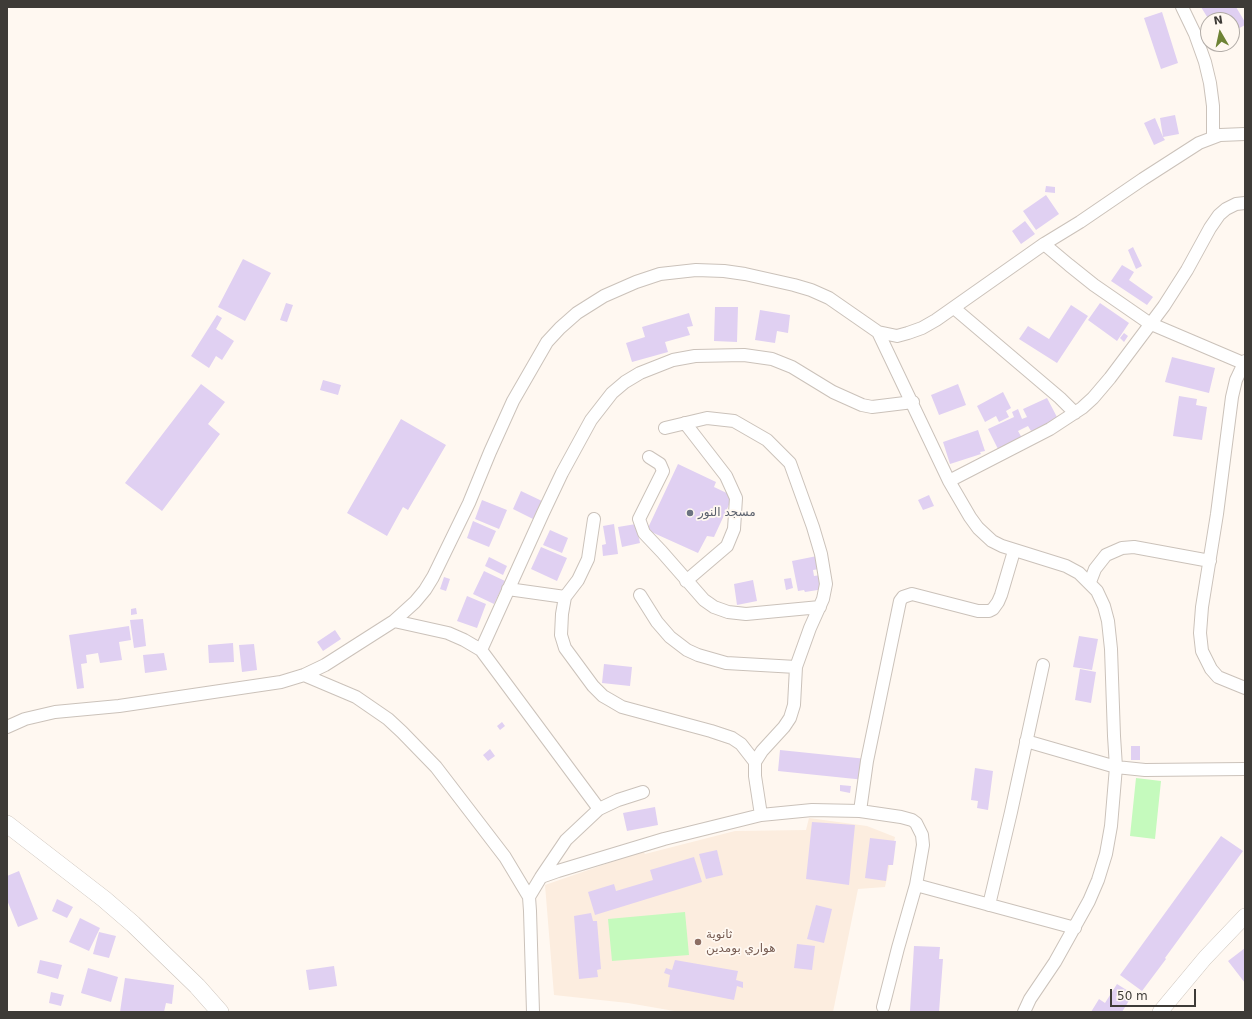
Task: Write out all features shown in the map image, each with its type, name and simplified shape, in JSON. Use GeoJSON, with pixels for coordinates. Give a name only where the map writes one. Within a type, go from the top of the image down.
{"type":"FeatureCollection","features":[{"type":"Feature","properties":{"kind":"main road"},"geometry":{"type":"LineString","coordinates":[[7,824],[104,899],[133,924],[198,986],[220,1012]]}},
{"type":"Feature","properties":{"kind":"street"},"geometry":{"type":"LineString","coordinates":[[1182,7],[1195,34],[1205,62],[1213,106],[1213,137]]}},
{"type":"Feature","properties":{"kind":"street"},"geometry":{"type":"LineString","coordinates":[[7,727],[25,719],[55,712],[119,706],[281,682],[304,676],[326,665],[394,621],[415,602],[433,577],[469,503],[513,401],[547,342],[577,313],[604,296],[636,282],[660,274],[696,270],[724,271],[768,279],[811,290],[829,298],[878,332],[897,336],[922,328],[936,320],[1044,244],[1080,222],[1199,143],[1220,135],[1245,134]]}},
{"type":"Feature","properties":{"kind":"street"},"geometry":{"type":"LineString","coordinates":[[949,481],[1050,429],[1075,413],[1093,398],[1110,378],[1176,287],[1219,215],[1226,209],[1236,204],[1245,203]]}},
{"type":"Feature","properties":{"kind":"street"},"geometry":{"type":"LineString","coordinates":[[1044,244],[1081,275],[1150,324],[1244,362],[1236,380],[1232,398],[1218,514],[1202,607],[1200,633],[1202,651],[1207,663],[1218,677],[1245,688]]}},
{"type":"Feature","properties":{"kind":"street"},"geometry":{"type":"LineString","coordinates":[[954,308],[1060,398],[1075,413]]}},
{"type":"Feature","properties":{"kind":"street"},"geometry":{"type":"LineString","coordinates":[[878,332],[913,402],[949,481],[978,528],[992,542],[1014,551],[1066,566],[1079,573],[1090,582],[1097,591],[1104,606],[1108,621],[1111,649],[1116,767],[1114,804],[1106,854],[1098,880],[1075,928],[1055,962],[1030,999],[1024,1012]]}},
{"type":"Feature","properties":{"kind":"street"},"geometry":{"type":"LineString","coordinates":[[481,650],[549,499],[591,420],[612,393],[625,382],[640,373],[660,364],[688,357],[744,354],[772,359],[792,367],[833,392],[872,408],[913,402]]}},
{"type":"Feature","properties":{"kind":"street"},"geometry":{"type":"LineString","coordinates":[[665,428],[707,418],[734,421],[767,440],[790,463],[821,554],[826,584],[825,592],[796,668],[794,705],[790,718],[784,727],[762,750],[755,762],[755,776],[761,815]]}},
{"type":"Feature","properties":{"kind":"street"},"geometry":{"type":"LineString","coordinates":[[685,423],[726,476],[736,498],[734,529],[727,546],[686,581]]}},
{"type":"Feature","properties":{"kind":"street"},"geometry":{"type":"LineString","coordinates":[[649,457],[660,464],[662,471],[639,519],[644,533],[704,600],[714,607],[728,612],[746,614],[820,607]]}},
{"type":"Feature","properties":{"kind":"street"},"geometry":{"type":"LineString","coordinates":[[594,519],[588,559],[578,580],[565,597],[562,614],[561,635],[565,648],[593,686],[603,696],[622,707],[732,738],[741,744],[755,762]]}},
{"type":"Feature","properties":{"kind":"street"},"geometry":{"type":"LineString","coordinates":[[1090,582],[1095,569],[1106,555],[1122,548],[1134,547],[1210,561]]}},
{"type":"Feature","properties":{"kind":"street"},"geometry":{"type":"LineString","coordinates":[[860,811],[867,761],[900,601],[904,597],[912,594],[978,611],[993,609],[1001,595],[1014,551]]}},
{"type":"Feature","properties":{"kind":"street"},"geometry":{"type":"LineString","coordinates":[[508,589],[565,597]]}},
{"type":"Feature","properties":{"kind":"street"},"geometry":{"type":"LineString","coordinates":[[640,595],[663,629],[670,637],[687,650],[711,660],[726,663],[796,668]]}},
{"type":"Feature","properties":{"kind":"street"},"geometry":{"type":"LineString","coordinates":[[394,621],[448,633],[481,650],[599,809]]}},
{"type":"Feature","properties":{"kind":"street"},"geometry":{"type":"LineString","coordinates":[[989,905],[1043,665]]}},
{"type":"Feature","properties":{"kind":"street"},"geometry":{"type":"LineString","coordinates":[[304,676],[356,697],[388,719],[436,767],[509,862],[529,897],[533,1012]]}},
{"type":"Feature","properties":{"kind":"street"},"geometry":{"type":"LineString","coordinates":[[1026,741],[1116,767],[1145,770],[1245,769]]}},
{"type":"Feature","properties":{"kind":"street"},"geometry":{"type":"LineString","coordinates":[[529,897],[566,840],[599,809],[618,800],[643,792]]}},
{"type":"Feature","properties":{"kind":"street"},"geometry":{"type":"LineString","coordinates":[[541,877],[664,839],[761,815],[812,810],[860,811],[901,817],[916,822],[922,835],[923,844],[916,885],[883,1007]]}},
{"type":"Feature","properties":{"kind":"street"},"geometry":{"type":"LineString","coordinates":[[916,885],[1075,928]]}},
{"type":"Feature","properties":{"kind":"street"},"geometry":{"type":"LineString","coordinates":[[1160,1012],[1205,958],[1245,916]]}},
{"type":"Feature","properties":{"kind":"shaded area","name":"ثانوية هواري بومدين"},"geometry":{"type":"Polygon","coordinates":[[[809,818],[867,826],[895,837],[885,887],[858,889],[833,1012],[680,1012],[628,1003],[554,995],[545,885],[643,851],[645,854],[735,831],[806,830],[809,818]]]}},
{"type":"Feature","properties":{"kind":"green space"},"geometry":{"type":"Polygon","coordinates":[[[1136,778],[1161,781],[1155,839],[1130,836],[1136,778]]]}},
{"type":"Feature","properties":{"kind":"green space"},"geometry":{"type":"Polygon","coordinates":[[[685,912],[689,955],[612,961],[608,919],[685,912]]]}},
{"type":"Feature","properties":{"kind":"building"},"geometry":{"type":"Polygon","coordinates":[[[1201,7],[1236,7],[1239,12],[1204,12],[1201,7]]]}},
{"type":"Feature","properties":{"kind":"building"},"geometry":{"type":"Polygon","coordinates":[[[1162,12],[1178,63],[1161,69],[1144,18],[1162,12]]]}},
{"type":"Feature","properties":{"kind":"building"},"geometry":{"type":"Polygon","coordinates":[[[1240,14],[1245,22],[1245,25],[1240,28],[1240,14]]]}},
{"type":"Feature","properties":{"kind":"building"},"geometry":{"type":"Polygon","coordinates":[[[1175,115],[1179,134],[1163,137],[1160,118],[1175,115]]]}},
{"type":"Feature","properties":{"kind":"building"},"geometry":{"type":"Polygon","coordinates":[[[1155,118],[1165,140],[1154,145],[1144,123],[1155,118]]]}},
{"type":"Feature","properties":{"kind":"building"},"geometry":{"type":"Polygon","coordinates":[[[1046,186],[1055,187],[1055,193],[1045,192],[1046,186]]]}},
{"type":"Feature","properties":{"kind":"building"},"geometry":{"type":"Polygon","coordinates":[[[1046,195],[1059,214],[1036,230],[1023,211],[1046,195]]]}},
{"type":"Feature","properties":{"kind":"building"},"geometry":{"type":"Polygon","coordinates":[[[1025,221],[1035,234],[1021,244],[1012,231],[1025,221]]]}},
{"type":"Feature","properties":{"kind":"building"},"geometry":{"type":"Polygon","coordinates":[[[1133,247],[1142,266],[1136,269],[1128,250],[1133,247]]]}},
{"type":"Feature","properties":{"kind":"building"},"geometry":{"type":"Polygon","coordinates":[[[243,259],[271,273],[245,321],[218,307],[243,259]]]}},
{"type":"Feature","properties":{"kind":"building"},"geometry":{"type":"Polygon","coordinates":[[[1122,265],[1134,272],[1129,280],[1153,297],[1147,305],[1111,281],[1122,265]]]}},
{"type":"Feature","properties":{"kind":"building"},"geometry":{"type":"Polygon","coordinates":[[[286,303],[293,305],[287,322],[280,320],[286,303]]]}},
{"type":"Feature","properties":{"kind":"building"},"geometry":{"type":"Polygon","coordinates":[[[1100,303],[1129,323],[1117,341],[1088,320],[1100,303]]]}},
{"type":"Feature","properties":{"kind":"building"},"geometry":{"type":"Polygon","coordinates":[[[1071,305],[1088,316],[1057,363],[1019,339],[1028,326],[1049,339],[1071,305]]]}},
{"type":"Feature","properties":{"kind":"building"},"geometry":{"type":"Polygon","coordinates":[[[715,307],[738,307],[737,342],[714,341],[715,307]]]}},
{"type":"Feature","properties":{"kind":"building"},"geometry":{"type":"Polygon","coordinates":[[[760,310],[790,315],[788,333],[777,331],[775,343],[755,340],[760,310]]]}},
{"type":"Feature","properties":{"kind":"building"},"geometry":{"type":"Polygon","coordinates":[[[689,313],[693,326],[687,327],[690,335],[665,342],[668,352],[632,362],[626,343],[645,337],[642,327],[689,313]]]}},
{"type":"Feature","properties":{"kind":"building"},"geometry":{"type":"Polygon","coordinates":[[[217,315],[222,318],[216,329],[234,341],[222,360],[216,356],[209,368],[191,356],[217,315]]]}},
{"type":"Feature","properties":{"kind":"building"},"geometry":{"type":"Polygon","coordinates":[[[1124,333],[1128,336],[1124,342],[1120,338],[1124,333]]]}},
{"type":"Feature","properties":{"kind":"building"},"geometry":{"type":"Polygon","coordinates":[[[1172,357],[1215,368],[1209,393],[1165,382],[1172,357]]]}},
{"type":"Feature","properties":{"kind":"building"},"geometry":{"type":"Polygon","coordinates":[[[323,380],[341,385],[338,395],[320,390],[323,380]]]}},
{"type":"Feature","properties":{"kind":"building"},"geometry":{"type":"Polygon","coordinates":[[[201,384],[225,402],[208,424],[220,434],[162,511],[125,483],[201,384]]]}},
{"type":"Feature","properties":{"kind":"building"},"geometry":{"type":"Polygon","coordinates":[[[958,384],[966,405],[939,415],[931,395],[958,384]]]}},
{"type":"Feature","properties":{"kind":"building"},"geometry":{"type":"Polygon","coordinates":[[[1003,392],[1011,408],[1006,411],[1009,417],[999,422],[996,416],[985,422],[977,406],[1003,392]]]}},
{"type":"Feature","properties":{"kind":"building"},"geometry":{"type":"Polygon","coordinates":[[[1179,396],[1197,399],[1196,405],[1207,407],[1202,440],[1173,436],[1179,396]]]}},
{"type":"Feature","properties":{"kind":"building"},"geometry":{"type":"Polygon","coordinates":[[[1047,398],[1058,419],[1031,431],[1028,426],[1018,431],[1022,438],[998,449],[988,429],[1014,417],[1012,412],[1018,409],[1022,419],[1027,417],[1023,409],[1047,398]]]}},
{"type":"Feature","properties":{"kind":"building"},"geometry":{"type":"Polygon","coordinates":[[[401,419],[446,445],[408,510],[403,507],[387,536],[347,513],[401,419]]]}},
{"type":"Feature","properties":{"kind":"building"},"geometry":{"type":"Polygon","coordinates":[[[978,430],[985,451],[980,452],[981,454],[950,464],[943,442],[978,430]]]}},
{"type":"Feature","properties":{"kind":"building","name":"مسجد النور"},"geometry":{"type":"Polygon","coordinates":[[[678,464],[716,482],[714,487],[733,496],[714,537],[707,536],[698,553],[647,530],[678,464]]]}},
{"type":"Feature","properties":{"kind":"building"},"geometry":{"type":"Polygon","coordinates":[[[521,491],[542,501],[533,519],[513,509],[521,491]]]}},
{"type":"Feature","properties":{"kind":"building"},"geometry":{"type":"Polygon","coordinates":[[[929,495],[934,506],[923,510],[918,500],[929,495]]]}},
{"type":"Feature","properties":{"kind":"building"},"geometry":{"type":"Polygon","coordinates":[[[482,500],[507,510],[499,529],[475,519],[482,500]]]}},
{"type":"Feature","properties":{"kind":"building"},"geometry":{"type":"Polygon","coordinates":[[[473,521],[496,531],[489,547],[467,538],[473,521]]]}},
{"type":"Feature","properties":{"kind":"building"},"geometry":{"type":"Polygon","coordinates":[[[614,524],[618,554],[603,556],[602,545],[606,544],[603,526],[614,524]]]}},
{"type":"Feature","properties":{"kind":"building"},"geometry":{"type":"Polygon","coordinates":[[[636,524],[640,543],[622,547],[618,527],[636,524]]]}},
{"type":"Feature","properties":{"kind":"building"},"geometry":{"type":"Polygon","coordinates":[[[550,530],[568,538],[562,553],[543,545],[550,530]]]}},
{"type":"Feature","properties":{"kind":"building"},"geometry":{"type":"Polygon","coordinates":[[[541,547],[567,558],[557,581],[531,569],[541,547]]]}},
{"type":"Feature","properties":{"kind":"building"},"geometry":{"type":"Polygon","coordinates":[[[817,556],[819,569],[813,570],[814,576],[821,575],[824,589],[805,592],[804,590],[798,591],[792,561],[817,556]]]}},
{"type":"Feature","properties":{"kind":"building"},"geometry":{"type":"Polygon","coordinates":[[[489,557],[507,566],[503,575],[485,566],[489,557]]]}},
{"type":"Feature","properties":{"kind":"building"},"geometry":{"type":"Polygon","coordinates":[[[484,571],[505,581],[494,604],[473,594],[484,571]]]}},
{"type":"Feature","properties":{"kind":"building"},"geometry":{"type":"Polygon","coordinates":[[[444,577],[450,579],[446,591],[440,589],[444,577]]]}},
{"type":"Feature","properties":{"kind":"building"},"geometry":{"type":"Polygon","coordinates":[[[791,578],[793,588],[786,590],[784,579],[791,578]]]}},
{"type":"Feature","properties":{"kind":"building"},"geometry":{"type":"Polygon","coordinates":[[[753,580],[757,601],[737,605],[734,584],[753,580]]]}},
{"type":"Feature","properties":{"kind":"building"},"geometry":{"type":"Polygon","coordinates":[[[467,596],[486,604],[477,628],[457,621],[467,596]]]}},
{"type":"Feature","properties":{"kind":"building"},"geometry":{"type":"Polygon","coordinates":[[[136,608],[137,614],[131,615],[131,609],[136,608]]]}},
{"type":"Feature","properties":{"kind":"building"},"geometry":{"type":"Polygon","coordinates":[[[143,619],[146,646],[134,648],[130,620],[143,619]]]}},
{"type":"Feature","properties":{"kind":"building"},"geometry":{"type":"Polygon","coordinates":[[[129,626],[131,640],[119,642],[122,660],[100,663],[98,653],[86,655],[87,663],[81,664],[84,688],[77,689],[69,635],[129,626]]]}},
{"type":"Feature","properties":{"kind":"building"},"geometry":{"type":"Polygon","coordinates":[[[335,630],[341,639],[323,651],[317,642],[335,630]]]}},
{"type":"Feature","properties":{"kind":"building"},"geometry":{"type":"Polygon","coordinates":[[[1079,636],[1098,639],[1092,670],[1073,667],[1079,636]]]}},
{"type":"Feature","properties":{"kind":"building"},"geometry":{"type":"Polygon","coordinates":[[[233,643],[234,662],[209,663],[208,645],[233,643]]]}},
{"type":"Feature","properties":{"kind":"building"},"geometry":{"type":"Polygon","coordinates":[[[254,644],[257,670],[242,672],[239,645],[254,644]]]}},
{"type":"Feature","properties":{"kind":"building"},"geometry":{"type":"Polygon","coordinates":[[[164,653],[167,670],[145,673],[143,655],[164,653]]]}},
{"type":"Feature","properties":{"kind":"building"},"geometry":{"type":"Polygon","coordinates":[[[604,664],[632,667],[630,686],[602,683],[604,664]]]}},
{"type":"Feature","properties":{"kind":"building"},"geometry":{"type":"Polygon","coordinates":[[[1080,669],[1096,672],[1091,703],[1075,700],[1080,669]]]}},
{"type":"Feature","properties":{"kind":"building"},"geometry":{"type":"Polygon","coordinates":[[[502,722],[505,726],[500,730],[497,726],[502,722]]]}},
{"type":"Feature","properties":{"kind":"building"},"geometry":{"type":"Polygon","coordinates":[[[1131,746],[1140,746],[1140,760],[1131,760],[1131,746]]]}},
{"type":"Feature","properties":{"kind":"building"},"geometry":{"type":"Polygon","coordinates":[[[490,749],[495,756],[488,761],[483,755],[490,749]]]}},
{"type":"Feature","properties":{"kind":"building"},"geometry":{"type":"Polygon","coordinates":[[[780,750],[867,759],[865,780],[778,771],[780,750]]]}},
{"type":"Feature","properties":{"kind":"building"},"geometry":{"type":"Polygon","coordinates":[[[975,768],[993,771],[988,810],[977,808],[978,801],[971,800],[975,768]]]}},
{"type":"Feature","properties":{"kind":"building"},"geometry":{"type":"Polygon","coordinates":[[[840,785],[851,786],[850,793],[840,791],[840,785]]]}},
{"type":"Feature","properties":{"kind":"building"},"geometry":{"type":"Polygon","coordinates":[[[655,807],[658,825],[627,831],[623,813],[655,807]]]}},
{"type":"Feature","properties":{"kind":"building"},"geometry":{"type":"Polygon","coordinates":[[[812,822],[855,825],[849,885],[806,879],[812,822]]]}},
{"type":"Feature","properties":{"kind":"building"},"geometry":{"type":"Polygon","coordinates":[[[1221,836],[1243,851],[1142,991],[1120,975],[1221,836]]]}},
{"type":"Feature","properties":{"kind":"building"},"geometry":{"type":"Polygon","coordinates":[[[870,838],[896,841],[893,865],[888,865],[886,881],[865,878],[870,838]]]}},
{"type":"Feature","properties":{"kind":"building"},"geometry":{"type":"Polygon","coordinates":[[[717,850],[723,875],[706,879],[699,854],[717,850]]]}},
{"type":"Feature","properties":{"kind":"building"},"geometry":{"type":"Polygon","coordinates":[[[694,857],[702,882],[595,915],[588,892],[614,884],[616,891],[653,880],[650,870],[694,857]]]}},
{"type":"Feature","properties":{"kind":"building"},"geometry":{"type":"Polygon","coordinates":[[[19,871],[38,919],[18,927],[7,900],[7,876],[19,871]]]}},
{"type":"Feature","properties":{"kind":"building"},"geometry":{"type":"Polygon","coordinates":[[[57,899],[73,907],[67,918],[52,911],[57,899]]]}},
{"type":"Feature","properties":{"kind":"building"},"geometry":{"type":"Polygon","coordinates":[[[816,905],[832,909],[824,943],[807,939],[816,905]]]}},
{"type":"Feature","properties":{"kind":"building"},"geometry":{"type":"Polygon","coordinates":[[[591,913],[593,921],[597,921],[601,969],[597,970],[598,977],[579,979],[574,916],[591,913]]]}},
{"type":"Feature","properties":{"kind":"building"},"geometry":{"type":"Polygon","coordinates":[[[80,918],[100,928],[89,951],[69,942],[80,918]]]}},
{"type":"Feature","properties":{"kind":"building"},"geometry":{"type":"Polygon","coordinates":[[[99,932],[116,936],[109,958],[93,954],[99,932]]]}},
{"type":"Feature","properties":{"kind":"building"},"geometry":{"type":"Polygon","coordinates":[[[797,944],[815,946],[812,970],[794,968],[797,944]]]}},
{"type":"Feature","properties":{"kind":"building"},"geometry":{"type":"Polygon","coordinates":[[[914,946],[940,947],[939,959],[943,959],[939,1012],[910,1011],[914,946]]]}},
{"type":"Feature","properties":{"kind":"building"},"geometry":{"type":"Polygon","coordinates":[[[1245,948],[1245,983],[1228,961],[1245,948]]]}},
{"type":"Feature","properties":{"kind":"building"},"geometry":{"type":"Polygon","coordinates":[[[40,960],[62,965],[58,979],[37,973],[40,960]]]}},
{"type":"Feature","properties":{"kind":"building"},"geometry":{"type":"Polygon","coordinates":[[[675,960],[738,971],[736,980],[743,982],[743,988],[737,986],[734,1000],[668,987],[670,975],[664,973],[666,968],[672,970],[675,960]]]}},
{"type":"Feature","properties":{"kind":"building"},"geometry":{"type":"Polygon","coordinates":[[[334,966],[337,986],[309,990],[306,970],[334,966]]]}},
{"type":"Feature","properties":{"kind":"building"},"geometry":{"type":"Polygon","coordinates":[[[88,968],[118,977],[111,1002],[81,993],[88,968]]]}},
{"type":"Feature","properties":{"kind":"building"},"geometry":{"type":"Polygon","coordinates":[[[125,978],[174,985],[172,1004],[166,1003],[164,1012],[120,1012],[125,978]]]}},
{"type":"Feature","properties":{"kind":"building"},"geometry":{"type":"Polygon","coordinates":[[[1117,984],[1133,994],[1122,1012],[1091,1012],[1099,999],[1105,1003],[1117,984]]]}},
{"type":"Feature","properties":{"kind":"building"},"geometry":{"type":"Polygon","coordinates":[[[51,992],[64,995],[61,1006],[49,1003],[51,992]]]}},
{"type":"Feature","properties":{"kind":"place","name":"مسجد النور"},"geometry":{"type":"Point","coordinates":[690,513]}},
{"type":"Feature","properties":{"kind":"place","name":"ثانوية هواري بومدين"},"geometry":{"type":"Point","coordinates":[698,942]}}]}
